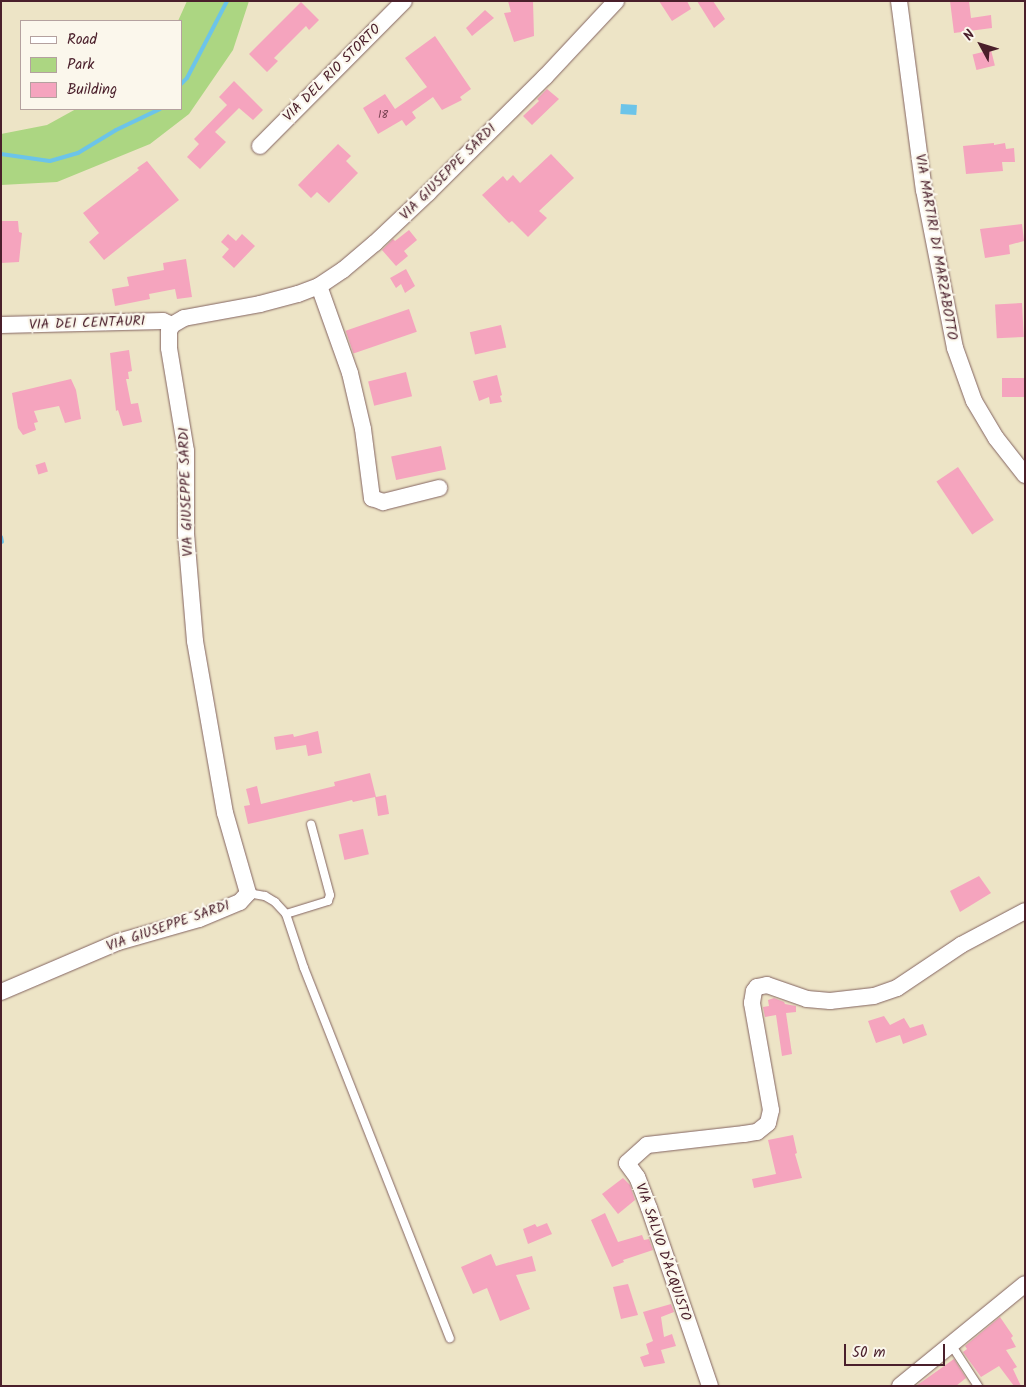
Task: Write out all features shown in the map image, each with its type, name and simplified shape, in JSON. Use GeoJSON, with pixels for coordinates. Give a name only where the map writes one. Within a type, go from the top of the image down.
{"type":"FeatureCollection","features":[{"type":"Feature","properties":{"kind":"street","name":"VIA DEL RIO STORTO"},"geometry":{"type":"LineString","coordinates":[[260,146],[404,1]]}},
{"type":"Feature","properties":{"kind":"street","name":"VIA GIUSEPPE SARDI"},"geometry":{"type":"LineString","coordinates":[[1,992],[118,942],[199,919],[240,902],[248,893],[225,813],[195,641],[186,534],[186,451],[169,348],[169,331],[172,325],[184,318],[260,304],[318,286],[343,270],[375,244],[545,77],[616,1]]}},
{"type":"Feature","properties":{"kind":"street","name":"VIA MARTIRI DI MARZABOTTO"},"geometry":{"type":"LineString","coordinates":[[899,1],[924,190],[955,348],[974,401],[996,438],[1025,475]]}},
{"type":"Feature","properties":{"kind":"street"},"geometry":{"type":"LineString","coordinates":[[318,286],[350,373],[362,429],[372,498],[383,502],[439,488]]}},
{"type":"Feature","properties":{"kind":"street","name":"VIA DEI CENTAURI"},"geometry":{"type":"LineString","coordinates":[[1,325],[163,321],[172,325]]}},
{"type":"Feature","properties":{"kind":"street","name":"VIA SALVO D'ACQUISTO"},"geometry":{"type":"LineString","coordinates":[[710,1386],[649,1208],[637,1177],[627,1163],[646,1144],[757,1132],[768,1123],[771,1110],[752,1003],[754,991],[757,987],[767,985],[807,999],[830,1001],[874,996],[897,988],[961,945],[1025,911]]}},
{"type":"Feature","properties":{"kind":"street"},"geometry":{"type":"LineString","coordinates":[[900,1386],[952,1346],[1025,1284]]}},
{"type":"Feature","properties":{"kind":"lane"},"geometry":{"type":"LineString","coordinates":[[286,914],[328,901],[330,895],[311,824]]}},
{"type":"Feature","properties":{"kind":"lane"},"geometry":{"type":"LineString","coordinates":[[248,893],[265,896],[275,902],[286,914],[304,968],[450,1338]]}},
{"type":"Feature","properties":{"kind":"lane"},"geometry":{"type":"LineString","coordinates":[[952,1346],[978,1386]]}},
{"type":"Feature","properties":{"kind":"green space"},"geometry":{"type":"Polygon","coordinates":[[[187,1],[249,1],[233,50],[189,114],[150,144],[57,182],[1,185],[1,134],[47,125],[74,110],[182,110],[182,20],[178,20],[187,1]]]}},
{"type":"Feature","properties":{"kind":"water"},"geometry":{"type":"Polygon","coordinates":[[[621,104],[637,105],[636,115],[620,114],[621,104]]]}},
{"type":"Feature","properties":{"kind":"building"},"geometry":{"type":"Polygon","coordinates":[[[508,1],[533,1],[534,36],[514,42],[504,13],[511,12],[508,1]]]}},
{"type":"Feature","properties":{"kind":"building"},"geometry":{"type":"Polygon","coordinates":[[[659,1],[687,1],[691,9],[672,21],[659,1]]]}},
{"type":"Feature","properties":{"kind":"building"},"geometry":{"type":"Polygon","coordinates":[[[697,1],[713,1],[725,19],[714,28],[697,1]]]}},
{"type":"Feature","properties":{"kind":"building"},"geometry":{"type":"Polygon","coordinates":[[[950,1],[969,1],[971,18],[991,15],[992,28],[954,33],[950,1]]]}},
{"type":"Feature","properties":{"kind":"building"},"geometry":{"type":"Polygon","coordinates":[[[301,2],[319,20],[309,30],[306,26],[274,58],[278,61],[267,72],[249,54],[301,2]]]}},
{"type":"Feature","properties":{"kind":"building"},"geometry":{"type":"Polygon","coordinates":[[[485,10],[494,18],[472,36],[466,28],[485,10]]]}},
{"type":"Feature","properties":{"kind":"building"},"geometry":{"type":"Polygon","coordinates":[[[435,36],[471,89],[460,97],[462,100],[442,110],[433,97],[412,112],[416,118],[406,126],[402,120],[378,134],[363,108],[385,94],[395,109],[427,87],[405,58],[435,36]]]}},
{"type":"Feature","properties":{"kind":"building"},"geometry":{"type":"Polygon","coordinates":[[[991,50],[995,66],[976,70],[973,55],[991,50]]]}},
{"type":"Feature","properties":{"kind":"building"},"geometry":{"type":"Polygon","coordinates":[[[234,81],[263,110],[253,120],[239,108],[215,132],[226,142],[200,169],[187,157],[199,144],[194,139],[227,105],[219,97],[234,81]]]}},
{"type":"Feature","properties":{"kind":"building"},"geometry":{"type":"Polygon","coordinates":[[[547,89],[559,99],[532,125],[523,116],[539,101],[537,99],[547,89]]]}},
{"type":"Feature","properties":{"kind":"building"},"geometry":{"type":"Polygon","coordinates":[[[994,143],[994,145],[1005,143],[1006,149],[1014,148],[1015,162],[1002,162],[1003,171],[966,174],[963,146],[994,143]]]}},
{"type":"Feature","properties":{"kind":"building"},"geometry":{"type":"Polygon","coordinates":[[[338,144],[351,156],[346,161],[358,173],[329,203],[317,192],[311,198],[298,185],[338,144]]]}},
{"type":"Feature","properties":{"kind":"building"},"geometry":{"type":"Polygon","coordinates":[[[551,154],[574,178],[539,211],[547,218],[528,237],[512,221],[509,223],[482,195],[503,176],[507,181],[513,175],[520,183],[551,154]]]}},
{"type":"Feature","properties":{"kind":"building"},"geometry":{"type":"Polygon","coordinates":[[[147,161],[179,200],[104,260],[89,242],[99,233],[83,213],[139,170],[137,168],[147,161]]]}},
{"type":"Feature","properties":{"kind":"building"},"geometry":{"type":"Polygon","coordinates":[[[1,221],[18,221],[19,232],[22,233],[19,262],[1,263],[1,221]]]}},
{"type":"Feature","properties":{"kind":"building"},"geometry":{"type":"Polygon","coordinates":[[[1022,224],[1024,241],[1009,245],[1010,254],[985,258],[980,229],[1022,224]]]}},
{"type":"Feature","properties":{"kind":"building"},"geometry":{"type":"Polygon","coordinates":[[[409,230],[417,240],[404,251],[408,256],[396,266],[382,250],[393,239],[395,241],[409,230]]]}},
{"type":"Feature","properties":{"kind":"building"},"geometry":{"type":"Polygon","coordinates":[[[228,234],[236,241],[242,234],[255,246],[234,268],[222,257],[229,249],[221,242],[228,234]]]}},
{"type":"Feature","properties":{"kind":"building"},"geometry":{"type":"Polygon","coordinates":[[[186,259],[192,297],[177,299],[175,289],[149,294],[150,299],[115,306],[112,289],[129,286],[127,277],[164,270],[163,263],[186,259]]]}},
{"type":"Feature","properties":{"kind":"building"},"geometry":{"type":"Polygon","coordinates":[[[406,269],[415,286],[405,293],[401,284],[396,288],[390,278],[406,269]]]}},
{"type":"Feature","properties":{"kind":"building"},"geometry":{"type":"Polygon","coordinates":[[[1022,303],[1024,337],[997,338],[995,304],[1022,303]]]}},
{"type":"Feature","properties":{"kind":"building"},"geometry":{"type":"Polygon","coordinates":[[[409,309],[417,332],[353,354],[346,331],[409,309]]]}},
{"type":"Feature","properties":{"kind":"building"},"geometry":{"type":"Polygon","coordinates":[[[501,325],[506,347],[475,355],[470,332],[501,325]]]}},
{"type":"Feature","properties":{"kind":"building"},"geometry":{"type":"Polygon","coordinates":[[[129,350],[132,371],[128,372],[129,379],[126,379],[131,404],[138,403],[142,422],[123,426],[118,410],[116,411],[110,353],[129,350]]]}},
{"type":"Feature","properties":{"kind":"building"},"geometry":{"type":"Polygon","coordinates":[[[406,372],[412,396],[374,406],[368,381],[406,372]]]}},
{"type":"Feature","properties":{"kind":"building"},"geometry":{"type":"Polygon","coordinates":[[[497,375],[502,402],[490,404],[489,397],[479,401],[473,381],[497,375]]]}},
{"type":"Feature","properties":{"kind":"building"},"geometry":{"type":"Polygon","coordinates":[[[1002,378],[1025,378],[1025,397],[1002,397],[1002,378]]]}},
{"type":"Feature","properties":{"kind":"building"},"geometry":{"type":"Polygon","coordinates":[[[71,379],[76,390],[81,419],[65,423],[59,406],[34,411],[38,422],[34,423],[36,430],[23,435],[18,428],[12,393],[71,379]]]}},
{"type":"Feature","properties":{"kind":"building"},"geometry":{"type":"Polygon","coordinates":[[[441,446],[446,469],[396,480],[391,457],[441,446]]]}},
{"type":"Feature","properties":{"kind":"building"},"geometry":{"type":"Polygon","coordinates":[[[45,462],[48,472],[38,474],[35,465],[45,462]]]}},
{"type":"Feature","properties":{"kind":"building"},"geometry":{"type":"Polygon","coordinates":[[[958,467],[994,520],[972,535],[936,482],[958,467]]]}},
{"type":"Feature","properties":{"kind":"building"},"geometry":{"type":"Polygon","coordinates":[[[318,731],[322,753],[308,756],[306,745],[276,750],[274,737],[293,734],[294,737],[318,731]]]}},
{"type":"Feature","properties":{"kind":"building"},"geometry":{"type":"Polygon","coordinates":[[[370,773],[376,797],[386,795],[389,814],[378,816],[375,797],[353,802],[352,800],[248,824],[244,806],[250,805],[246,789],[257,786],[261,804],[335,786],[334,782],[370,773]]]}},
{"type":"Feature","properties":{"kind":"building"},"geometry":{"type":"Polygon","coordinates":[[[363,829],[369,854],[344,860],[339,835],[363,829]]]}},
{"type":"Feature","properties":{"kind":"building"},"geometry":{"type":"Polygon","coordinates":[[[979,876],[991,893],[960,912],[950,891],[979,876]]]}},
{"type":"Feature","properties":{"kind":"building"},"geometry":{"type":"Polygon","coordinates":[[[774,998],[785,1004],[796,1006],[796,1012],[786,1013],[792,1054],[782,1056],[776,1015],[765,1017],[763,1007],[769,1006],[768,1000],[774,998]]]}},
{"type":"Feature","properties":{"kind":"building"},"geometry":{"type":"Polygon","coordinates":[[[884,1016],[890,1025],[904,1018],[910,1028],[923,1024],[927,1035],[903,1044],[900,1035],[876,1043],[868,1021],[884,1016]]]}},
{"type":"Feature","properties":{"kind":"building"},"geometry":{"type":"Polygon","coordinates":[[[793,1135],[797,1153],[795,1154],[802,1178],[754,1188],[752,1179],[776,1174],[768,1140],[793,1135]]]}},
{"type":"Feature","properties":{"kind":"building"},"geometry":{"type":"Polygon","coordinates":[[[623,1178],[630,1185],[635,1200],[618,1214],[602,1194],[623,1178]]]}},
{"type":"Feature","properties":{"kind":"building"},"geometry":{"type":"Polygon","coordinates":[[[605,1213],[618,1242],[642,1235],[644,1240],[649,1239],[653,1250],[623,1260],[624,1262],[612,1267],[591,1220],[605,1213]]]}},
{"type":"Feature","properties":{"kind":"building"},"geometry":{"type":"Polygon","coordinates":[[[547,1223],[552,1234],[528,1244],[523,1229],[535,1224],[537,1227],[547,1223]]]}},
{"type":"Feature","properties":{"kind":"building"},"geometry":{"type":"Polygon","coordinates":[[[491,1254],[496,1266],[532,1256],[536,1271],[516,1275],[530,1309],[500,1321],[487,1288],[473,1294],[461,1267],[491,1254]]]}},
{"type":"Feature","properties":{"kind":"building"},"geometry":{"type":"Polygon","coordinates":[[[628,1284],[638,1315],[621,1319],[613,1287],[628,1284]]]}},
{"type":"Feature","properties":{"kind":"building"},"geometry":{"type":"Polygon","coordinates":[[[671,1304],[674,1312],[661,1317],[664,1337],[672,1334],[676,1346],[661,1350],[665,1363],[644,1367],[640,1357],[649,1354],[646,1344],[653,1341],[643,1312],[671,1304]]]}},
{"type":"Feature","properties":{"kind":"building"},"geometry":{"type":"Polygon","coordinates":[[[1000,1317],[1013,1336],[1011,1338],[1016,1347],[1006,1350],[1017,1367],[1013,1369],[1021,1386],[1014,1386],[999,1366],[981,1377],[963,1352],[967,1349],[965,1346],[1000,1317]]]}},
{"type":"Feature","properties":{"kind":"building"},"geometry":{"type":"Polygon","coordinates":[[[954,1359],[966,1378],[956,1386],[916,1386],[954,1359]]]}},
{"type":"Feature","properties":{"kind":"waterway"},"geometry":{"type":"LineString","coordinates":[[182,83],[187,78],[227,1]]}},
{"type":"Feature","properties":{"kind":"waterway"},"geometry":{"type":"LineString","coordinates":[[1,154],[50,161],[78,153],[116,130],[158,110]]}},
{"type":"Feature","properties":{"kind":"waterway"},"geometry":{"type":"LineString","coordinates":[[1,537],[2,542]]}}]}
